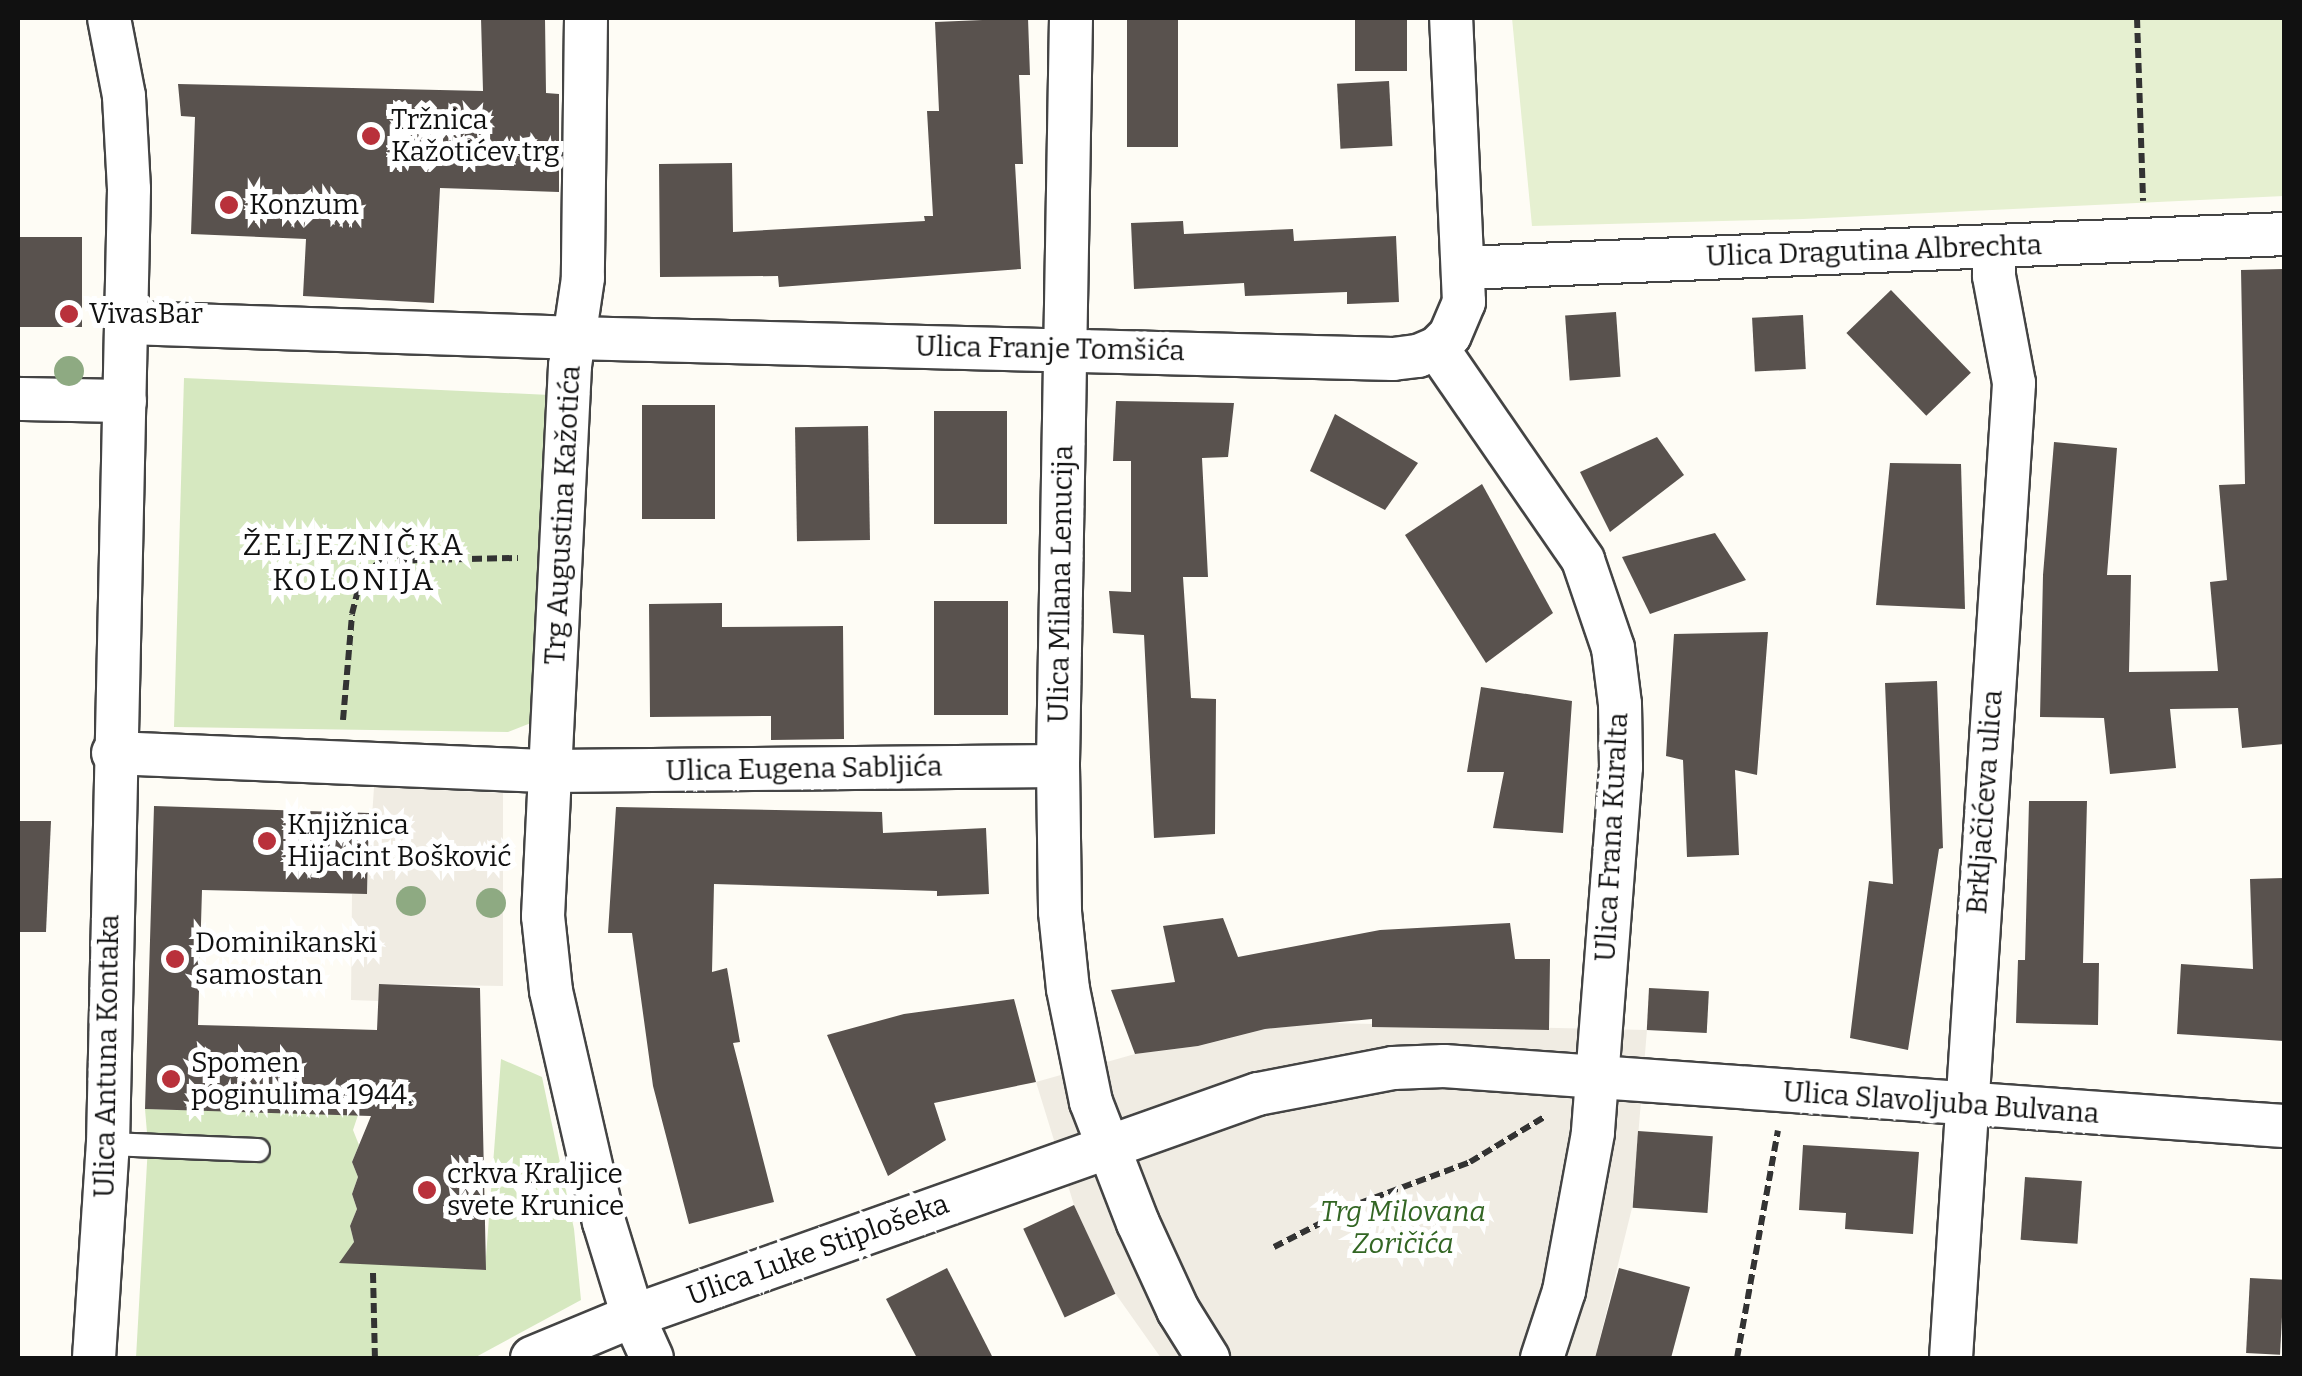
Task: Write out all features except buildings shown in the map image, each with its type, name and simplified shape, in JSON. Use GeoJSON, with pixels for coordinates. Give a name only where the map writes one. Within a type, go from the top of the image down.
{"type":"FeatureCollection","features":[{"type":"Feature","properties":{"kind":"street"},"geometry":{"type":"LineString","coordinates":[[109,18],[128,142],[127,323],[114,753],[550,771]]}},
{"type":"Feature","properties":{"kind":"street"},"geometry":{"type":"LineString","coordinates":[[573,338],[583,278],[586,18]]}},
{"type":"Feature","properties":{"kind":"street","name":"Ulica Milana Lenucija"},"geometry":{"type":"LineString","coordinates":[[1071,18],[1058,766],[1060,912],[1068,989],[1091,1102],[1106,1146]]}},
{"type":"Feature","properties":{"kind":"street"},"geometry":{"type":"LineString","coordinates":[[1437,348],[1458,319],[1464,268],[1451,18]]}},
{"type":"Feature","properties":{"kind":"street","name":"Ulica Dragutina Albrechta"},"geometry":{"type":"LineString","coordinates":[[1464,268],[2284,234]]}},
{"type":"Feature","properties":{"kind":"street","name":"Brkljačićeva ulica"},"geometry":{"type":"LineString","coordinates":[[1950,1358],[2014,383],[1994,276],[1994,246]]}},
{"type":"Feature","properties":{"kind":"street","name":"Trg Augustina Kažotića"},"geometry":{"type":"LineString","coordinates":[[127,323],[573,338],[559,557],[544,916],[552,991],[604,1222],[633,1316],[652,1358]]}},
{"type":"Feature","properties":{"kind":"street","name":"Ulica Franje Tomšića"},"geometry":{"type":"LineString","coordinates":[[573,338],[1393,359],[1437,348]]}},
{"type":"Feature","properties":{"kind":"street","name":"Ulica Frana Kuralta"},"geometry":{"type":"LineString","coordinates":[[1437,348],[1583,560],[1612,648],[1621,768],[1597,1077]]}},
{"type":"Feature","properties":{"kind":"street"},"geometry":{"type":"LineString","coordinates":[[18,399],[125,402]]}},
{"type":"Feature","properties":{"kind":"street","name":"Ulica Antuna Kontaka"},"geometry":{"type":"LineString","coordinates":[[94,1358],[108,1144],[114,753]]}},
{"type":"Feature","properties":{"kind":"street","name":"Ulica Eugena Sabljića"},"geometry":{"type":"LineString","coordinates":[[550,771],[1058,766]]}},
{"type":"Feature","properties":{"kind":"street"},"geometry":{"type":"LineString","coordinates":[[1208,1358],[1178,1310],[1106,1146],[1258,1094],[1393,1068],[1444,1066],[1597,1077],[1583,1205],[1564,1291],[1542,1358]]}},
{"type":"Feature","properties":{"kind":"street","name":"Ulica Slavoljuba Bulvana"},"geometry":{"type":"LineString","coordinates":[[1597,1077],[2284,1126]]}},
{"type":"Feature","properties":{"kind":"street","name":"Ulica Luke Stiplošeka"},"geometry":{"type":"LineString","coordinates":[[532,1358],[633,1316],[1106,1146]]}},
{"type":"Feature","properties":{"kind":"lane"},"geometry":{"type":"LineString","coordinates":[[108,1144],[258,1150]]}},
{"type":"Feature","properties":{"kind":"path"},"geometry":{"type":"LineString","coordinates":[[2137,18],[2144,214]]}},
{"type":"Feature","properties":{"kind":"path"},"geometry":{"type":"LineString","coordinates":[[339,763],[352,614],[362,574],[382,560],[559,557]]}},
{"type":"Feature","properties":{"kind":"path"},"geometry":{"type":"LineString","coordinates":[[1274,1248],[1360,1203],[1470,1162],[1552,1112]]}},
{"type":"Feature","properties":{"kind":"path"},"geometry":{"type":"LineString","coordinates":[[1736,1358],[1781,1115]]}},
{"type":"Feature","properties":{"kind":"path"},"geometry":{"type":"LineString","coordinates":[[373,1273],[375,1358]]}},
{"type":"Feature","properties":{"kind":"green space"},"geometry":{"type":"Polygon","coordinates":[[[1512,18],[2284,18],[2284,196],[1803,219],[1532,226],[1512,18]]]}},
{"type":"Feature","properties":{"kind":"green space"},"geometry":{"type":"Polygon","coordinates":[[[184,378],[550,395],[531,723],[508,732],[174,727],[184,378]]]}},
{"type":"Feature","properties":{"kind":"green space"},"geometry":{"type":"Polygon","coordinates":[[[501,1059],[542,1077],[574,1229],[581,1300],[474,1358],[136,1358],[148,1145],[145,1109],[358,1115],[353,1130],[359,1145],[352,1162],[358,1177],[352,1194],[357,1209],[350,1226],[354,1242],[349,1262],[485,1270],[501,1059]]]}},
{"type":"Feature","properties":{"kind":"shaded area"},"geometry":{"type":"Polygon","coordinates":[[[374,787],[503,793],[503,986],[380,984],[378,1001],[351,1000],[352,894],[367,893],[374,787]]]}},
{"type":"Feature","properties":{"kind":"shaded area","name":"Trg Milovana Zoričića"},"geometry":{"type":"Polygon","coordinates":[[[1328,1023],[1647,1030],[1632,1208],[1595,1358],[1161,1358],[1115,1293],[1074,1205],[1036,1082],[1135,1054],[1199,1046],[1265,1029],[1328,1023]]]}},
{"type":"Feature","properties":{"kind":"place","name":"Tržnica Kažotićev trg"},"geometry":{"type":"Point","coordinates":[371,136]}},
{"type":"Feature","properties":{"kind":"place","name":"Konzum"},"geometry":{"type":"Point","coordinates":[229,205]}},
{"type":"Feature","properties":{"kind":"place","name":"VivasBar"},"geometry":{"type":"Point","coordinates":[69,314]}},
{"type":"Feature","properties":{"kind":"place","name":"Knjižnica Hijacint Bošković"},"geometry":{"type":"Point","coordinates":[267,841]}},
{"type":"Feature","properties":{"kind":"place","name":"Dominikanski samostan"},"geometry":{"type":"Point","coordinates":[175,959]}},
{"type":"Feature","properties":{"kind":"place","name":"Spomen poginulima 1944."},"geometry":{"type":"Point","coordinates":[171,1079]}},
{"type":"Feature","properties":{"kind":"place","name":"crkva Kraljice svete Krunice"},"geometry":{"type":"Point","coordinates":[427,1190]}},
{"type":"Feature","properties":{"kind":"district","name":"ŽELJEZNIČKA KOLONIJA"},"geometry":{"type":"Point","coordinates":[354,562]}}]}
